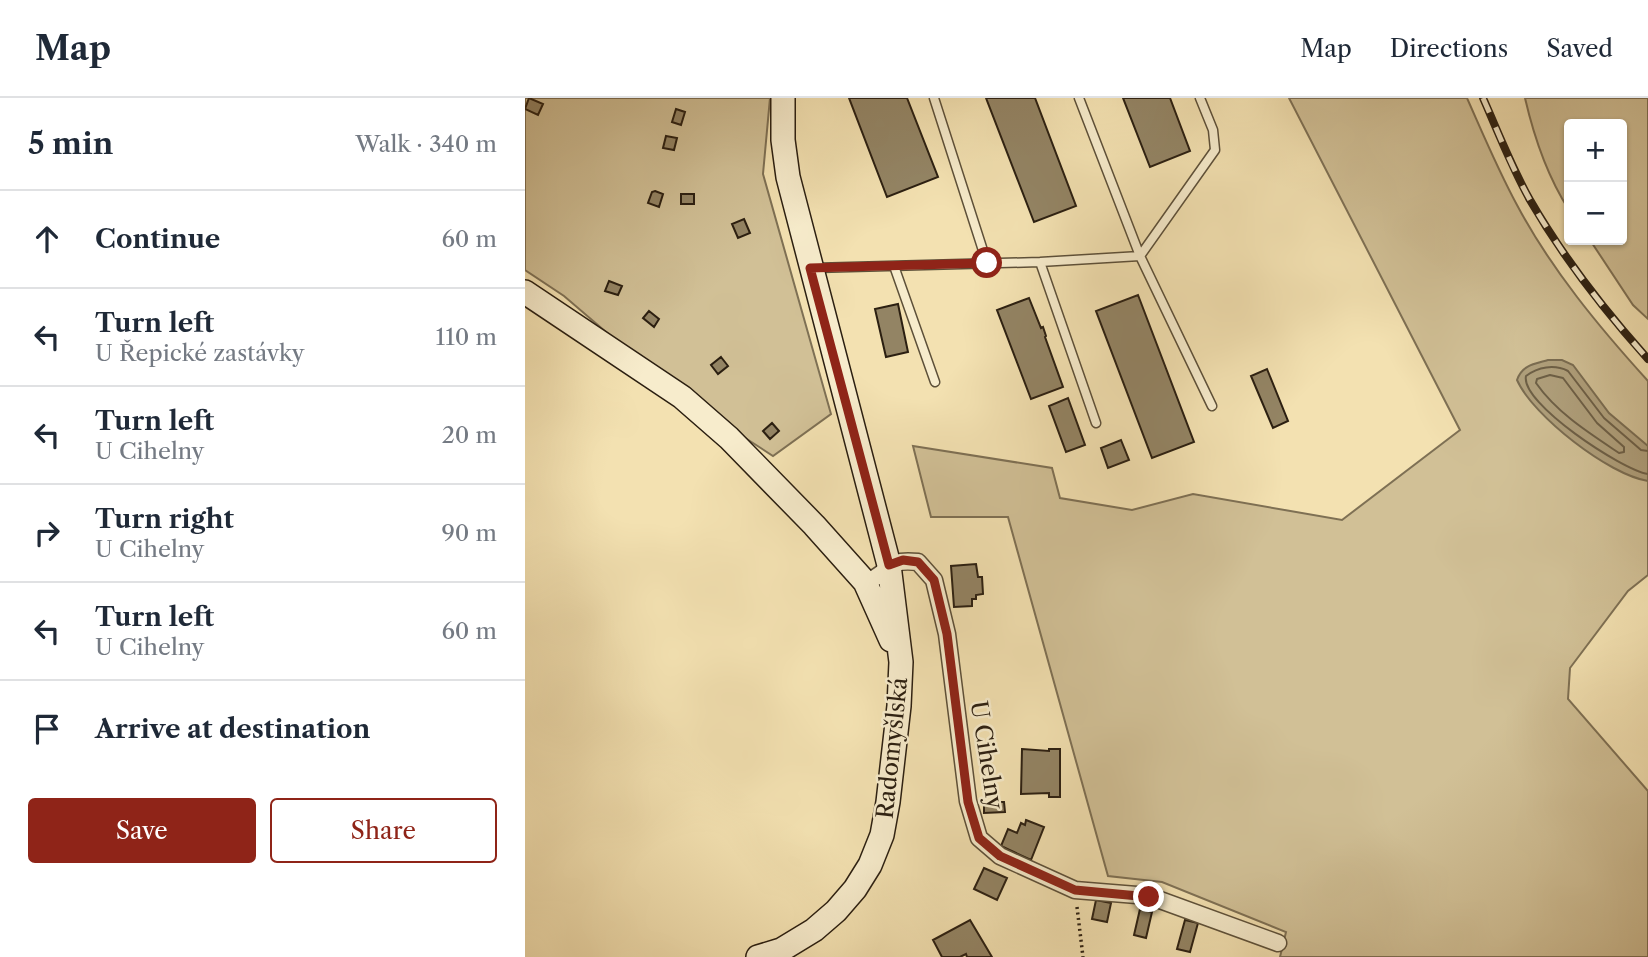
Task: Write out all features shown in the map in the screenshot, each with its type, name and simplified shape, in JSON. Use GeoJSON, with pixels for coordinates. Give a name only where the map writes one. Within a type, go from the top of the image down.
{"type":"FeatureCollection","features":[{"type":"Feature","properties":{"kind":"main road","name":"Radomyšlská"},"geometry":{"type":"LineString","coordinates":[[758,957],[781,950],[814,930],[849,897],[870,865],[882,835],[888,802],[901,662],[889,565],[788,177],[783,140],[783,98]]}},
{"type":"Feature","properties":{"kind":"main road"},"geometry":{"type":"LineString","coordinates":[[525,292],[682,397],[729,438],[865,582],[901,662]]}},
{"type":"Feature","properties":{"kind":"street","name":"U Cihelny"},"geometry":{"type":"LineString","coordinates":[[889,565],[903,560],[918,562],[934,580],[947,634],[968,802],[979,838],[1000,856],[1075,890],[1149,897],[1278,943]]}},
{"type":"Feature","properties":{"kind":"street"},"geometry":{"type":"LineString","coordinates":[[865,582],[878,578],[889,565]]}},
{"type":"Feature","properties":{"kind":"lane"},"geometry":{"type":"LineString","coordinates":[[934,98],[987,263]]}},
{"type":"Feature","properties":{"kind":"lane"},"geometry":{"type":"LineString","coordinates":[[1079,98],[1140,256],[1212,406]]}},
{"type":"Feature","properties":{"kind":"lane"},"geometry":{"type":"LineString","coordinates":[[1140,256],[1215,150],[1213,130],[1199,98]]}},
{"type":"Feature","properties":{"kind":"lane"},"geometry":{"type":"LineString","coordinates":[[810,268],[1040,262],[1140,256]]}},
{"type":"Feature","properties":{"kind":"lane"},"geometry":{"type":"LineString","coordinates":[[1040,262],[1096,423]]}},
{"type":"Feature","properties":{"kind":"lane"},"geometry":{"type":"LineString","coordinates":[[894,265],[935,382]]}},
{"type":"Feature","properties":{"kind":"path"},"geometry":{"type":"LineString","coordinates":[[1075,890],[1083,957]]}},
{"type":"Feature","properties":{"kind":"shaded area"},"geometry":{"type":"Polygon","coordinates":[[[525,98],[770,98],[763,174],[831,414],[773,456],[682,397],[564,296],[525,270],[525,98]]]}},
{"type":"Feature","properties":{"kind":"shaded area"},"geometry":{"type":"Polygon","coordinates":[[[1289,98],[1467,98],[1530,229],[1560,275],[1648,381],[1648,575],[1628,591],[1570,668],[1568,699],[1648,791],[1648,957],[1280,957],[1286,932],[1162,882],[1108,876],[1008,517],[931,517],[913,446],[1052,468],[1060,498],[1132,510],[1193,494],[1342,520],[1460,430],[1289,98]]]}},
{"type":"Feature","properties":{"kind":"shaded area"},"geometry":{"type":"Polygon","coordinates":[[[1525,98],[1648,98],[1648,319],[1633,305],[1593,245],[1627,245],[1627,119],[1564,119],[1564,201],[1542,156],[1525,98]]]}},
{"type":"Feature","properties":{"kind":"water"},"geometry":{"type":"Polygon","coordinates":[[[1548,360],[1562,360],[1573,365],[1609,413],[1648,446],[1648,481],[1613,468],[1594,456],[1539,410],[1517,380],[1529,366],[1548,360]]]}},
{"type":"Feature","properties":{"kind":"building"},"geometry":{"type":"Polygon","coordinates":[[[529,98],[543,104],[538,115],[525,109],[529,98]]]}},
{"type":"Feature","properties":{"kind":"building"},"geometry":{"type":"Polygon","coordinates":[[[849,98],[907,98],[938,177],[887,197],[849,98]]]}},
{"type":"Feature","properties":{"kind":"building"},"geometry":{"type":"Polygon","coordinates":[[[986,98],[1035,98],[1076,206],[1034,222],[986,98]]]}},
{"type":"Feature","properties":{"kind":"building"},"geometry":{"type":"Polygon","coordinates":[[[1123,98],[1170,98],[1190,151],[1150,167],[1123,98]]]}},
{"type":"Feature","properties":{"kind":"building"},"geometry":{"type":"Polygon","coordinates":[[[676,109],[685,112],[681,125],[672,122],[676,109]]]}},
{"type":"Feature","properties":{"kind":"building"},"geometry":{"type":"Polygon","coordinates":[[[666,136],[677,138],[674,150],[663,148],[666,136]]]}},
{"type":"Feature","properties":{"kind":"building"},"geometry":{"type":"Polygon","coordinates":[[[655,191],[663,194],[659,207],[648,203],[655,191]]]}},
{"type":"Feature","properties":{"kind":"building"},"geometry":{"type":"Polygon","coordinates":[[[681,194],[694,194],[694,204],[681,204],[681,194]]]}},
{"type":"Feature","properties":{"kind":"building"},"geometry":{"type":"Polygon","coordinates":[[[744,219],[750,233],[738,238],[732,224],[744,219]]]}},
{"type":"Feature","properties":{"kind":"building"},"geometry":{"type":"Polygon","coordinates":[[[609,281],[622,286],[618,295],[605,291],[609,281]]]}},
{"type":"Feature","properties":{"kind":"building"},"geometry":{"type":"Polygon","coordinates":[[[1138,295],[1194,442],[1152,458],[1096,311],[1138,295]]]}},
{"type":"Feature","properties":{"kind":"building"},"geometry":{"type":"Polygon","coordinates":[[[1029,298],[1041,328],[1043,327],[1063,387],[1031,399],[997,310],[1029,298]]]}},
{"type":"Feature","properties":{"kind":"building"},"geometry":{"type":"Polygon","coordinates":[[[898,304],[908,352],[886,357],[875,309],[898,304]]]}},
{"type":"Feature","properties":{"kind":"building"},"geometry":{"type":"Polygon","coordinates":[[[649,311],[659,319],[654,327],[643,318],[649,311]]]}},
{"type":"Feature","properties":{"kind":"building"},"geometry":{"type":"Polygon","coordinates":[[[721,357],[728,366],[718,374],[711,365],[721,357]]]}},
{"type":"Feature","properties":{"kind":"building"},"geometry":{"type":"Polygon","coordinates":[[[1267,369],[1288,421],[1273,428],[1251,376],[1267,369]]]}},
{"type":"Feature","properties":{"kind":"building"},"geometry":{"type":"Polygon","coordinates":[[[1068,398],[1085,445],[1066,452],[1049,406],[1068,398]]]}},
{"type":"Feature","properties":{"kind":"building"},"geometry":{"type":"Polygon","coordinates":[[[772,423],[779,431],[770,439],[763,431],[772,423]]]}},
{"type":"Feature","properties":{"kind":"building"},"geometry":{"type":"Polygon","coordinates":[[[1121,440],[1129,460],[1108,468],[1101,448],[1121,440]]]}},
{"type":"Feature","properties":{"kind":"building"},"geometry":{"type":"Polygon","coordinates":[[[976,564],[978,577],[982,577],[983,594],[972,599],[972,606],[954,607],[951,566],[976,564]]]}},
{"type":"Feature","properties":{"kind":"building"},"geometry":{"type":"Polygon","coordinates":[[[1022,749],[1060,749],[1060,797],[1049,797],[1049,793],[1021,794],[1022,749]]]}},
{"type":"Feature","properties":{"kind":"building"},"geometry":{"type":"Polygon","coordinates":[[[984,802],[1004,802],[1005,812],[984,813],[984,802]]]}},
{"type":"Feature","properties":{"kind":"building"},"geometry":{"type":"Polygon","coordinates":[[[1026,820],[1044,827],[1031,860],[1001,846],[1008,829],[1017,833],[1021,823],[1025,825],[1026,820]]]}},
{"type":"Feature","properties":{"kind":"building"},"geometry":{"type":"Polygon","coordinates":[[[984,868],[1007,878],[997,900],[974,889],[984,868]]]}},
{"type":"Feature","properties":{"kind":"building"},"geometry":{"type":"Polygon","coordinates":[[[1096,900],[1111,903],[1107,922],[1092,919],[1096,900]]]}},
{"type":"Feature","properties":{"kind":"building"},"geometry":{"type":"Polygon","coordinates":[[[1140,909],[1152,912],[1146,938],[1134,935],[1140,909]]]}},
{"type":"Feature","properties":{"kind":"building"},"geometry":{"type":"Polygon","coordinates":[[[970,920],[992,957],[967,957],[966,954],[960,957],[942,957],[933,940],[970,920]]]}},
{"type":"Feature","properties":{"kind":"building"},"geometry":{"type":"Polygon","coordinates":[[[1185,920],[1198,923],[1190,952],[1177,949],[1185,920]]]}},
{"type":"Feature","properties":{"kind":"railway"},"geometry":{"type":"LineString","coordinates":[[1483,98],[1517,175],[1556,242],[1616,322],[1648,359]]}},
{"type":"Feature","properties":{"kind":"route"},"geometry":{"type":"LineString","coordinates":[[987,263],[810,268],[889,565],[903,560],[918,562],[934,580],[947,634],[968,802],[979,838],[1000,856],[1075,890],[1149,897]]}}]}
